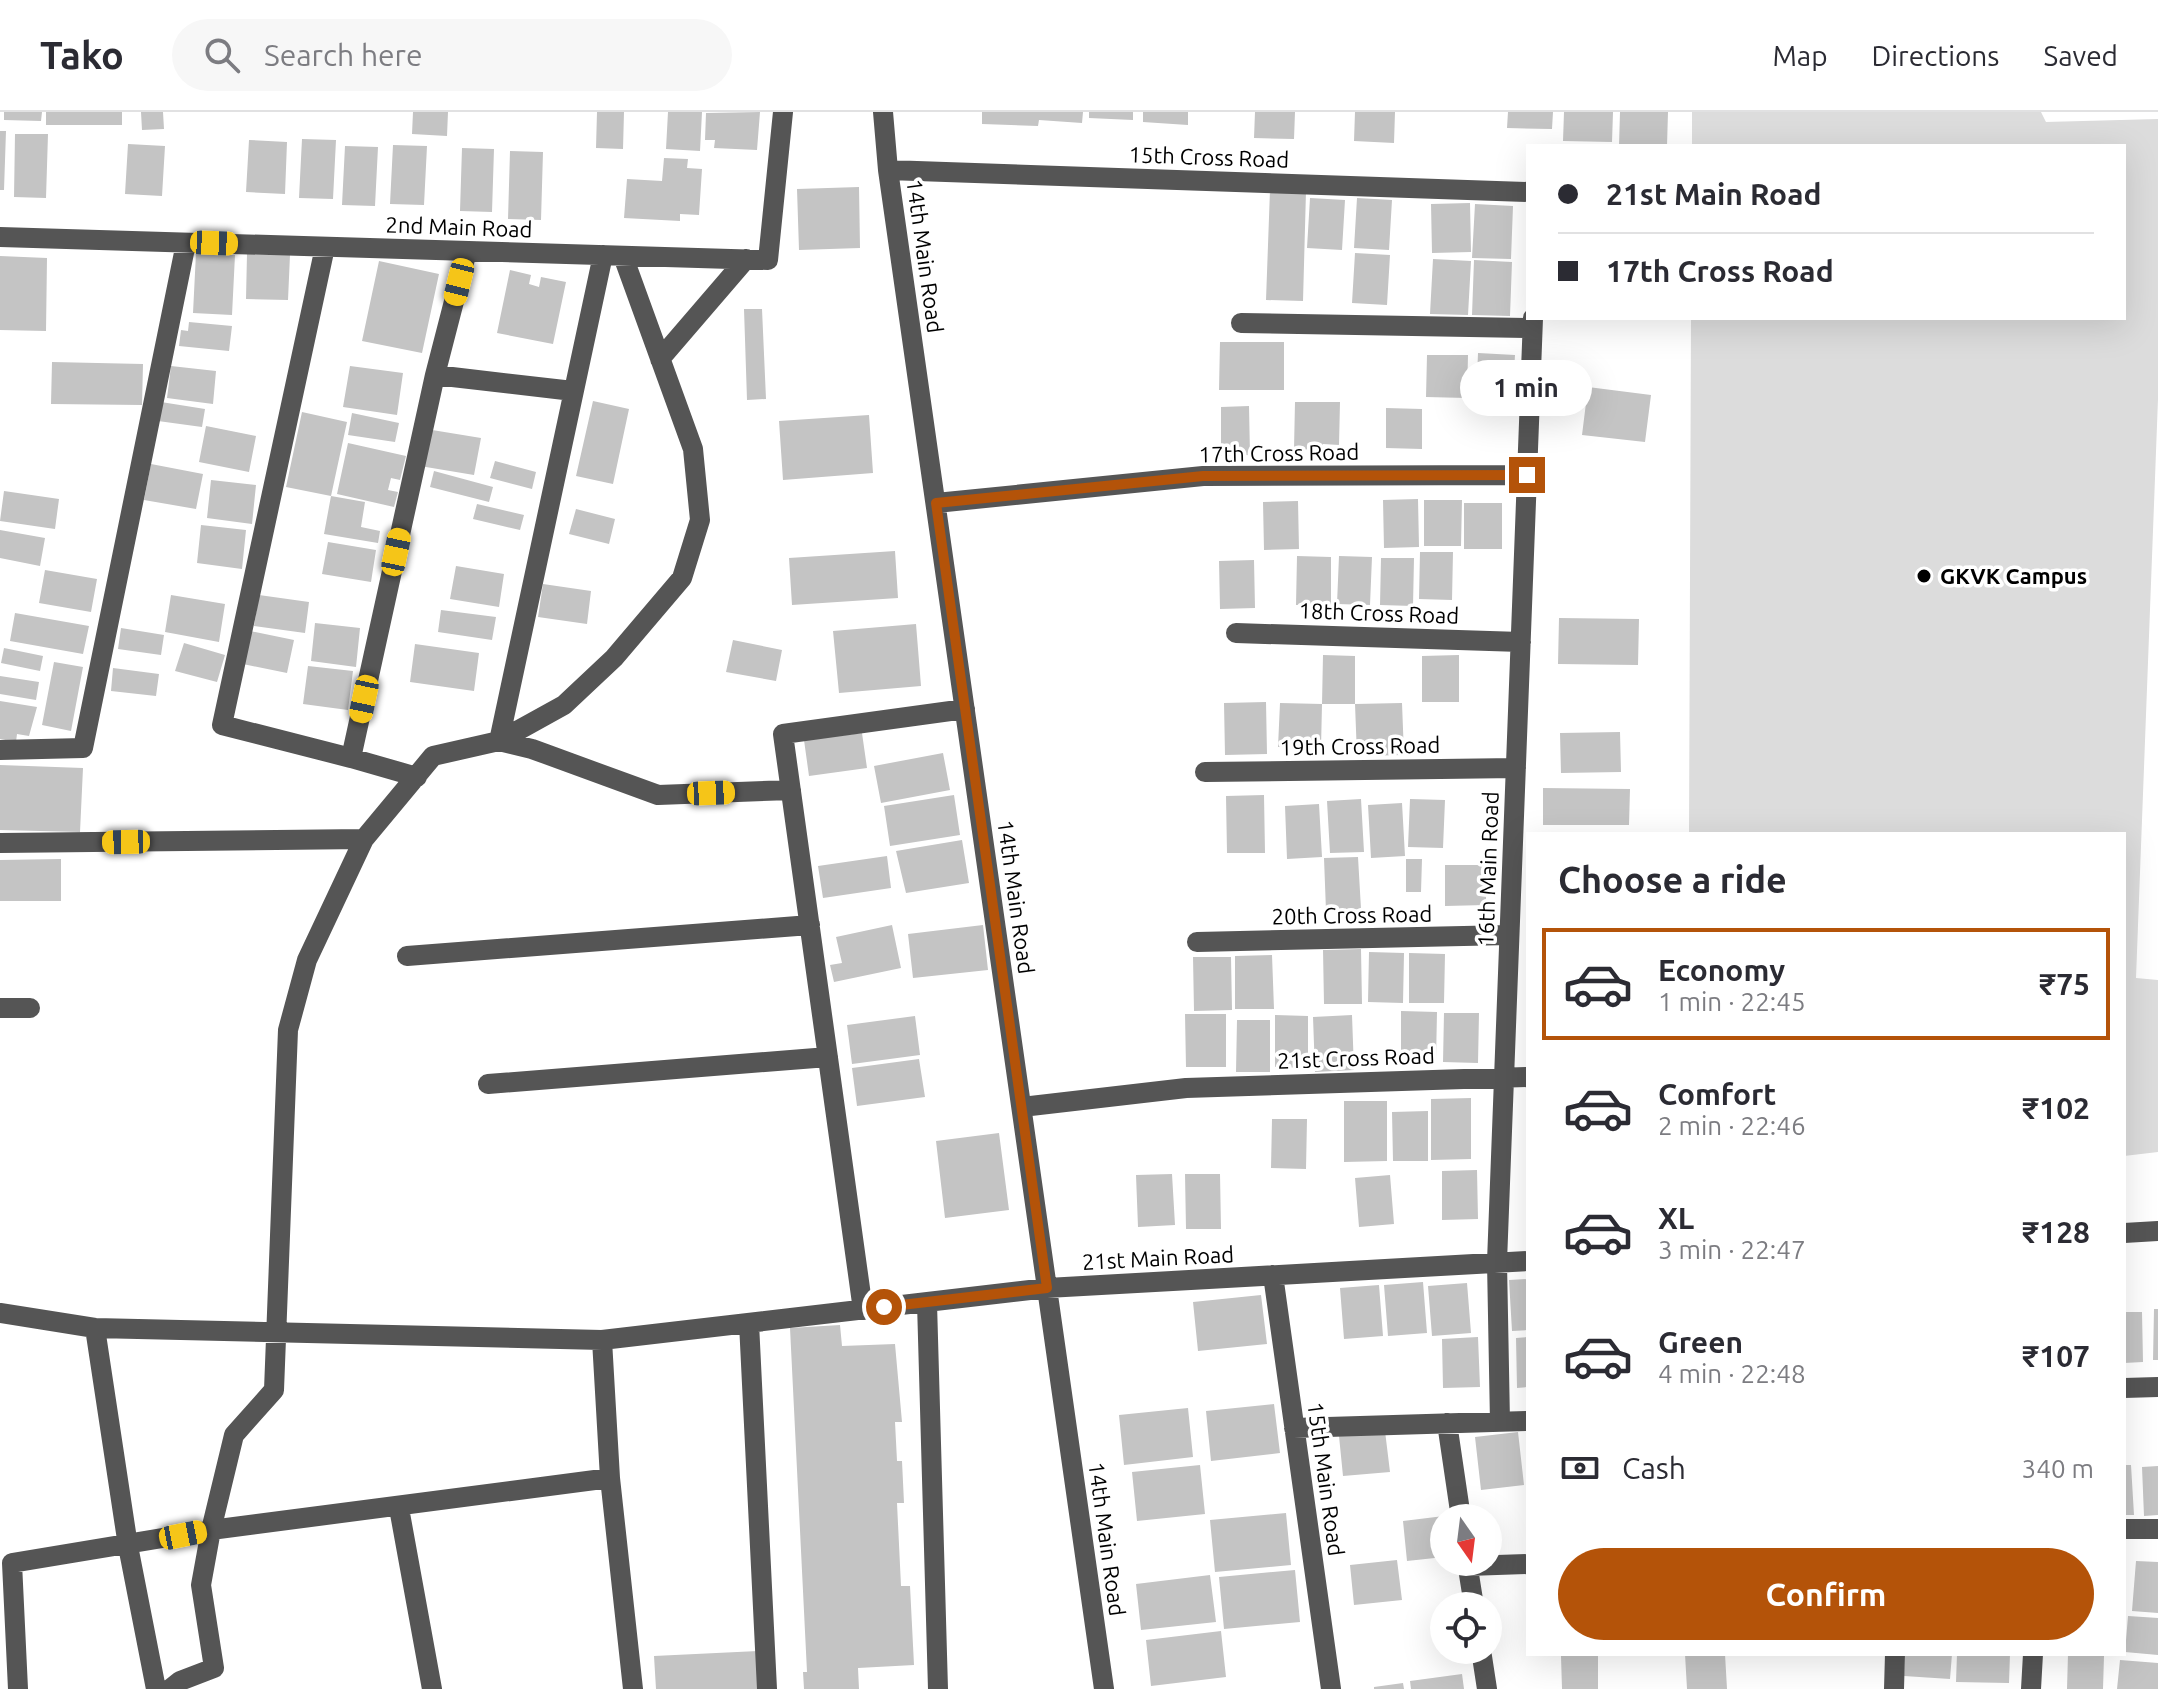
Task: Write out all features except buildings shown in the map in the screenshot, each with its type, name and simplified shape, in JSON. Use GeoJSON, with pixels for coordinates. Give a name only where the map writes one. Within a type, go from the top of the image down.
{"type":"FeatureCollection","features":[{"type":"Feature","properties":{"kind":"street"},"geometry":{"type":"LineString","coordinates":[[660,359],[746,259],[768,260],[783,112]]}},
{"type":"Feature","properties":{"kind":"street","name":"14th Main Road"},"geometry":{"type":"LineString","coordinates":[[883,112],[888,170],[1104,1689]]}},
{"type":"Feature","properties":{"kind":"street","name":"15th Cross Road"},"geometry":{"type":"LineString","coordinates":[[888,170],[1526,192]]}},
{"type":"Feature","properties":{"kind":"street","name":"2nd Main Road"},"geometry":{"type":"LineString","coordinates":[[0,237],[746,259]]}},
{"type":"Feature","properties":{"kind":"street"},"geometry":{"type":"LineString","coordinates":[[0,750],[83,748],[186,243]]}},
{"type":"Feature","properties":{"kind":"street"},"geometry":{"type":"LineString","coordinates":[[325,247],[222,725],[417,777]]}},
{"type":"Feature","properties":{"kind":"street"},"geometry":{"type":"LineString","coordinates":[[351,758],[435,375],[467,251]]}},
{"type":"Feature","properties":{"kind":"street"},"geometry":{"type":"LineString","coordinates":[[170,1689],[180,1681],[214,1668],[201,1585],[211,1530],[234,1435],[274,1390],[288,1030],[307,960],[364,839],[433,756],[499,741],[564,705],[614,658],[682,578],[700,520],[693,449],[660,359],[613,255]]}},
{"type":"Feature","properties":{"kind":"street"},"geometry":{"type":"LineString","coordinates":[[499,741],[573,391],[613,255]]}},
{"type":"Feature","properties":{"kind":"street"},"geometry":{"type":"LineString","coordinates":[[1241,323],[1533,323]]}},
{"type":"Feature","properties":{"kind":"street","name":"16th Main Road"},"geometry":{"type":"LineString","coordinates":[[1500,1422],[1497,1262],[1533,323]]}},
{"type":"Feature","properties":{"kind":"street"},"geometry":{"type":"LineString","coordinates":[[435,375],[573,391]]}},
{"type":"Feature","properties":{"kind":"street","name":"17th Cross Road"},"geometry":{"type":"LineString","coordinates":[[936,503],[1203,476],[1527,475]]}},
{"type":"Feature","properties":{"kind":"street","name":"18th Cross Road"},"geometry":{"type":"LineString","coordinates":[[1236,633],[1521,642]]}},
{"type":"Feature","properties":{"kind":"street"},"geometry":{"type":"LineString","coordinates":[[863,1310],[783,734],[965,709]]}},
{"type":"Feature","properties":{"kind":"street"},"geometry":{"type":"LineString","coordinates":[[499,741],[532,749],[658,795],[791,790]]}},
{"type":"Feature","properties":{"kind":"street","name":"19th Cross Road"},"geometry":{"type":"LineString","coordinates":[[1205,772],[1516,768]]}},
{"type":"Feature","properties":{"kind":"street"},"geometry":{"type":"LineString","coordinates":[[0,843],[364,839]]}},
{"type":"Feature","properties":{"kind":"street"},"geometry":{"type":"LineString","coordinates":[[407,956],[810,925]]}},
{"type":"Feature","properties":{"kind":"street","name":"20th Cross Road"},"geometry":{"type":"LineString","coordinates":[[1197,942],[1509,935]]}},
{"type":"Feature","properties":{"kind":"street"},"geometry":{"type":"LineString","coordinates":[[0,1008],[30,1008]]}},
{"type":"Feature","properties":{"kind":"street"},"geometry":{"type":"LineString","coordinates":[[488,1084],[828,1057]]}},
{"type":"Feature","properties":{"kind":"street","name":"21st Cross Road"},"geometry":{"type":"LineString","coordinates":[[1022,1107],[1186,1088],[1526,1077]]}},
{"type":"Feature","properties":{"kind":"street"},"geometry":{"type":"LineString","coordinates":[[2126,1233],[2158,1231]]}},
{"type":"Feature","properties":{"kind":"street","name":"21st Main Road"},"geometry":{"type":"LineString","coordinates":[[0,1313],[95,1328],[602,1340],[1047,1288],[1526,1261]]}},
{"type":"Feature","properties":{"kind":"street","name":"15th Main Road"},"geometry":{"type":"LineString","coordinates":[[1273,1275],[1331,1689]]}},
{"type":"Feature","properties":{"kind":"street"},"geometry":{"type":"LineString","coordinates":[[927,1303],[938,1689]]}},
{"type":"Feature","properties":{"kind":"street"},"geometry":{"type":"LineString","coordinates":[[749,1323],[767,1689]]}},
{"type":"Feature","properties":{"kind":"street"},"geometry":{"type":"LineString","coordinates":[[95,1328],[128,1546],[156,1689]]}},
{"type":"Feature","properties":{"kind":"street"},"geometry":{"type":"LineString","coordinates":[[602,1340],[610,1478],[633,1689]]}},
{"type":"Feature","properties":{"kind":"street"},"geometry":{"type":"LineString","coordinates":[[2126,1388],[2158,1387]]}},
{"type":"Feature","properties":{"kind":"street"},"geometry":{"type":"LineString","coordinates":[[1294,1428],[1526,1421]]}},
{"type":"Feature","properties":{"kind":"street"},"geometry":{"type":"LineString","coordinates":[[1447,1423],[1459,1504]]}},
{"type":"Feature","properties":{"kind":"street"},"geometry":{"type":"LineString","coordinates":[[18,1689],[12,1563],[211,1530],[399,1508],[610,1478]]}},
{"type":"Feature","properties":{"kind":"street"},"geometry":{"type":"LineString","coordinates":[[399,1508],[432,1689]]}},
{"type":"Feature","properties":{"kind":"street"},"geometry":{"type":"LineString","coordinates":[[2126,1529],[2158,1529]]}},
{"type":"Feature","properties":{"kind":"street"},"geometry":{"type":"LineString","coordinates":[[1502,1564],[1526,1564]]}},
{"type":"Feature","properties":{"kind":"street"},"geometry":{"type":"LineString","coordinates":[[1894,1689],[1895,1656]]}},
{"type":"Feature","properties":{"kind":"street"},"geometry":{"type":"LineString","coordinates":[[2031,1689],[2033,1656]]}},
{"type":"Feature","properties":{"kind":"street"},"geometry":{"type":"LineString","coordinates":[[1483,1664],[1487,1689]]}},
{"type":"Feature","properties":{"kind":"shaded area","name":"GKVK Campus"},"geometry":{"type":"Polygon","coordinates":[[[1692,112],[2041,112],[2046,122],[2158,119],[2158,399],[2136,978],[2158,980],[2158,1152],[2126,1156],[2126,832],[1689,832],[1691,320],[2126,320],[2126,144],[1692,144],[1692,112]]]}},
{"type":"Feature","properties":{"kind":"place","name":"GKVK Campus"},"geometry":{"type":"Point","coordinates":[1924,576]}},
{"type":"Feature","properties":{"kind":"route"},"geometry":{"type":"LineString","coordinates":[[884,1307],[1047,1288],[936,503],[1203,476],[1527,475]]}}]}
